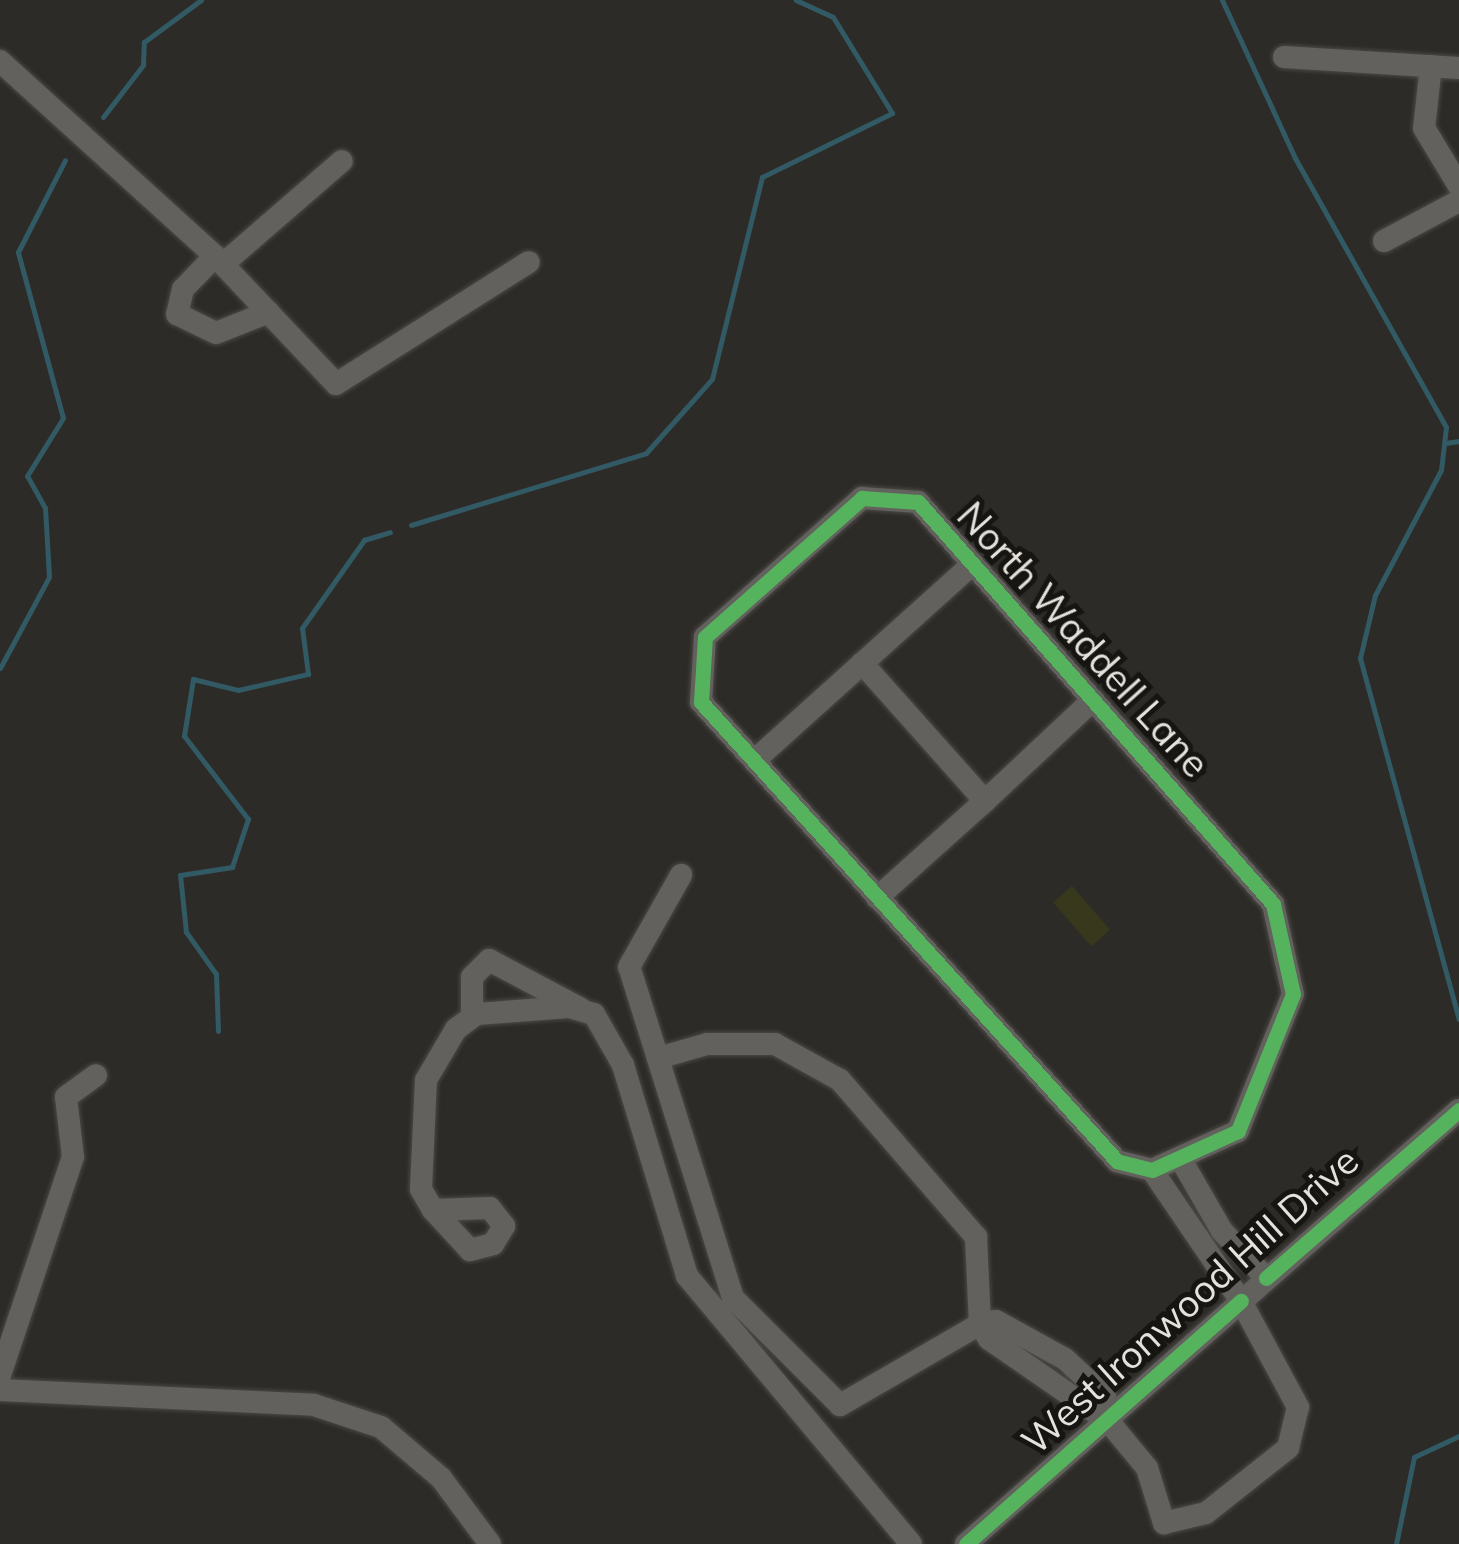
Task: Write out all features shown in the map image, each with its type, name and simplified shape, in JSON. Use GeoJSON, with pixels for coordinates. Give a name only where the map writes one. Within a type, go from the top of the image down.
{"type":"FeatureCollection","features":[{"type":"Feature","properties":{"kind":"street"},"geometry":{"type":"LineString","coordinates":[[1284,58],[1459,68]]}},
{"type":"Feature","properties":{"kind":"street"},"geometry":{"type":"LineString","coordinates":[[0,61],[219,260],[336,384],[528,262]]}},
{"type":"Feature","properties":{"kind":"street"},"geometry":{"type":"LineString","coordinates":[[1431,66],[1424,128],[1459,186]]}},
{"type":"Feature","properties":{"kind":"street"},"geometry":{"type":"LineString","coordinates":[[269,312],[216,333],[178,314],[183,289],[342,161]]}},
{"type":"Feature","properties":{"kind":"street"},"geometry":{"type":"LineString","coordinates":[[1384,242],[1459,202]]}},
{"type":"Feature","properties":{"kind":"street","name":"North Waddell Lane"},"geometry":{"type":"LineString","coordinates":[[862,498],[918,502],[1093,700],[1273,904],[1293,994],[1238,1131],[1152,1170],[1117,1162],[701,702],[706,637],[862,498]]}},
{"type":"Feature","properties":{"kind":"street"},"geometry":{"type":"LineString","coordinates":[[754,760],[973,564]]}},
{"type":"Feature","properties":{"kind":"street"},"geometry":{"type":"LineString","coordinates":[[862,663],[986,801]]}},
{"type":"Feature","properties":{"kind":"street"},"geometry":{"type":"LineString","coordinates":[[877,898],[1093,700]]}},
{"type":"Feature","properties":{"kind":"street"},"geometry":{"type":"LineString","coordinates":[[681,875],[630,958],[722,1280],[840,1405],[979,1317],[996,1321],[1110,1422],[1147,1468],[1164,1523],[1206,1513],[1288,1448],[1298,1407],[1241,1301],[1152,1170]]}},
{"type":"Feature","properties":{"kind":"street"},"geometry":{"type":"LineString","coordinates":[[433,1210],[420,1180],[426,1080],[472,1016],[472,977],[489,960],[581,1009],[615,1042],[687,1276],[911,1544]]}},
{"type":"Feature","properties":{"kind":"street"},"geometry":{"type":"LineString","coordinates":[[472,1016],[581,1009]]}},
{"type":"Feature","properties":{"kind":"street"},"geometry":{"type":"LineString","coordinates":[[658,1058],[707,1044],[775,1044],[840,1080],[976,1237],[979,1317]]}},
{"type":"Feature","properties":{"kind":"street"},"geometry":{"type":"LineString","coordinates":[[0,1375],[73,1157],[66,1097],[96,1075]]}},
{"type":"Feature","properties":{"kind":"street","name":"West Ironwood Hill Drive"},"geometry":{"type":"LineString","coordinates":[[981,1540],[1266,1278],[1458,1111]]}},
{"type":"Feature","properties":{"kind":"street"},"geometry":{"type":"LineString","coordinates":[[1180,1158],[1222,1231],[1266,1278]]}},
{"type":"Feature","properties":{"kind":"street"},"geometry":{"type":"LineString","coordinates":[[0,1390],[314,1405],[381,1427],[441,1478],[490,1544]]}},
{"type":"Feature","properties":{"kind":"green space"},"geometry":{"type":"Polygon","coordinates":[[[1072,886],[1110,930],[1091,946],[1053,902],[1072,886]]]}},
{"type":"Feature","properties":{"kind":"waterway"},"geometry":{"type":"LineString","coordinates":[[103,117],[143,65],[144,42],[201,0]]}},
{"type":"Feature","properties":{"kind":"waterway"},"geometry":{"type":"LineString","coordinates":[[411,525],[646,453],[712,379],[762,177],[892,113],[833,17],[796,0]]}},
{"type":"Feature","properties":{"kind":"waterway"},"geometry":{"type":"LineString","coordinates":[[1222,0],[1295,158],[1446,427],[1441,470],[1375,595],[1360,658],[1459,1019]]}},
{"type":"Feature","properties":{"kind":"waterway"},"geometry":{"type":"LineString","coordinates":[[0,668],[49,577],[45,508],[27,476],[63,418],[18,252],[65,160]]}},
{"type":"Feature","properties":{"kind":"waterway"},"geometry":{"type":"LineString","coordinates":[[1445,443],[1459,441]]}},
{"type":"Feature","properties":{"kind":"waterway"},"geometry":{"type":"LineString","coordinates":[[218,1031],[216,974],[186,932],[180,875],[232,867],[248,819],[184,736],[193,679],[238,690],[308,674],[302,628],[364,540],[390,532]]}},
{"type":"Feature","properties":{"kind":"waterway"},"geometry":{"type":"LineString","coordinates":[[1396,1544],[1414,1457],[1459,1436]]}},
{"type":"Feature","properties":{"kind":"cycle path"},"geometry":{"type":"LineString","coordinates":[[862,498],[918,502],[1273,904],[1293,994],[1238,1131],[1152,1170],[1117,1161],[701,702],[705,637],[862,498]]}},
{"type":"Feature","properties":{"kind":"cycle path"},"geometry":{"type":"LineString","coordinates":[[1266,1278],[1459,1110]]}},
{"type":"Feature","properties":{"kind":"cycle path"},"geometry":{"type":"LineString","coordinates":[[966,1544],[1241,1301]]}}]}
